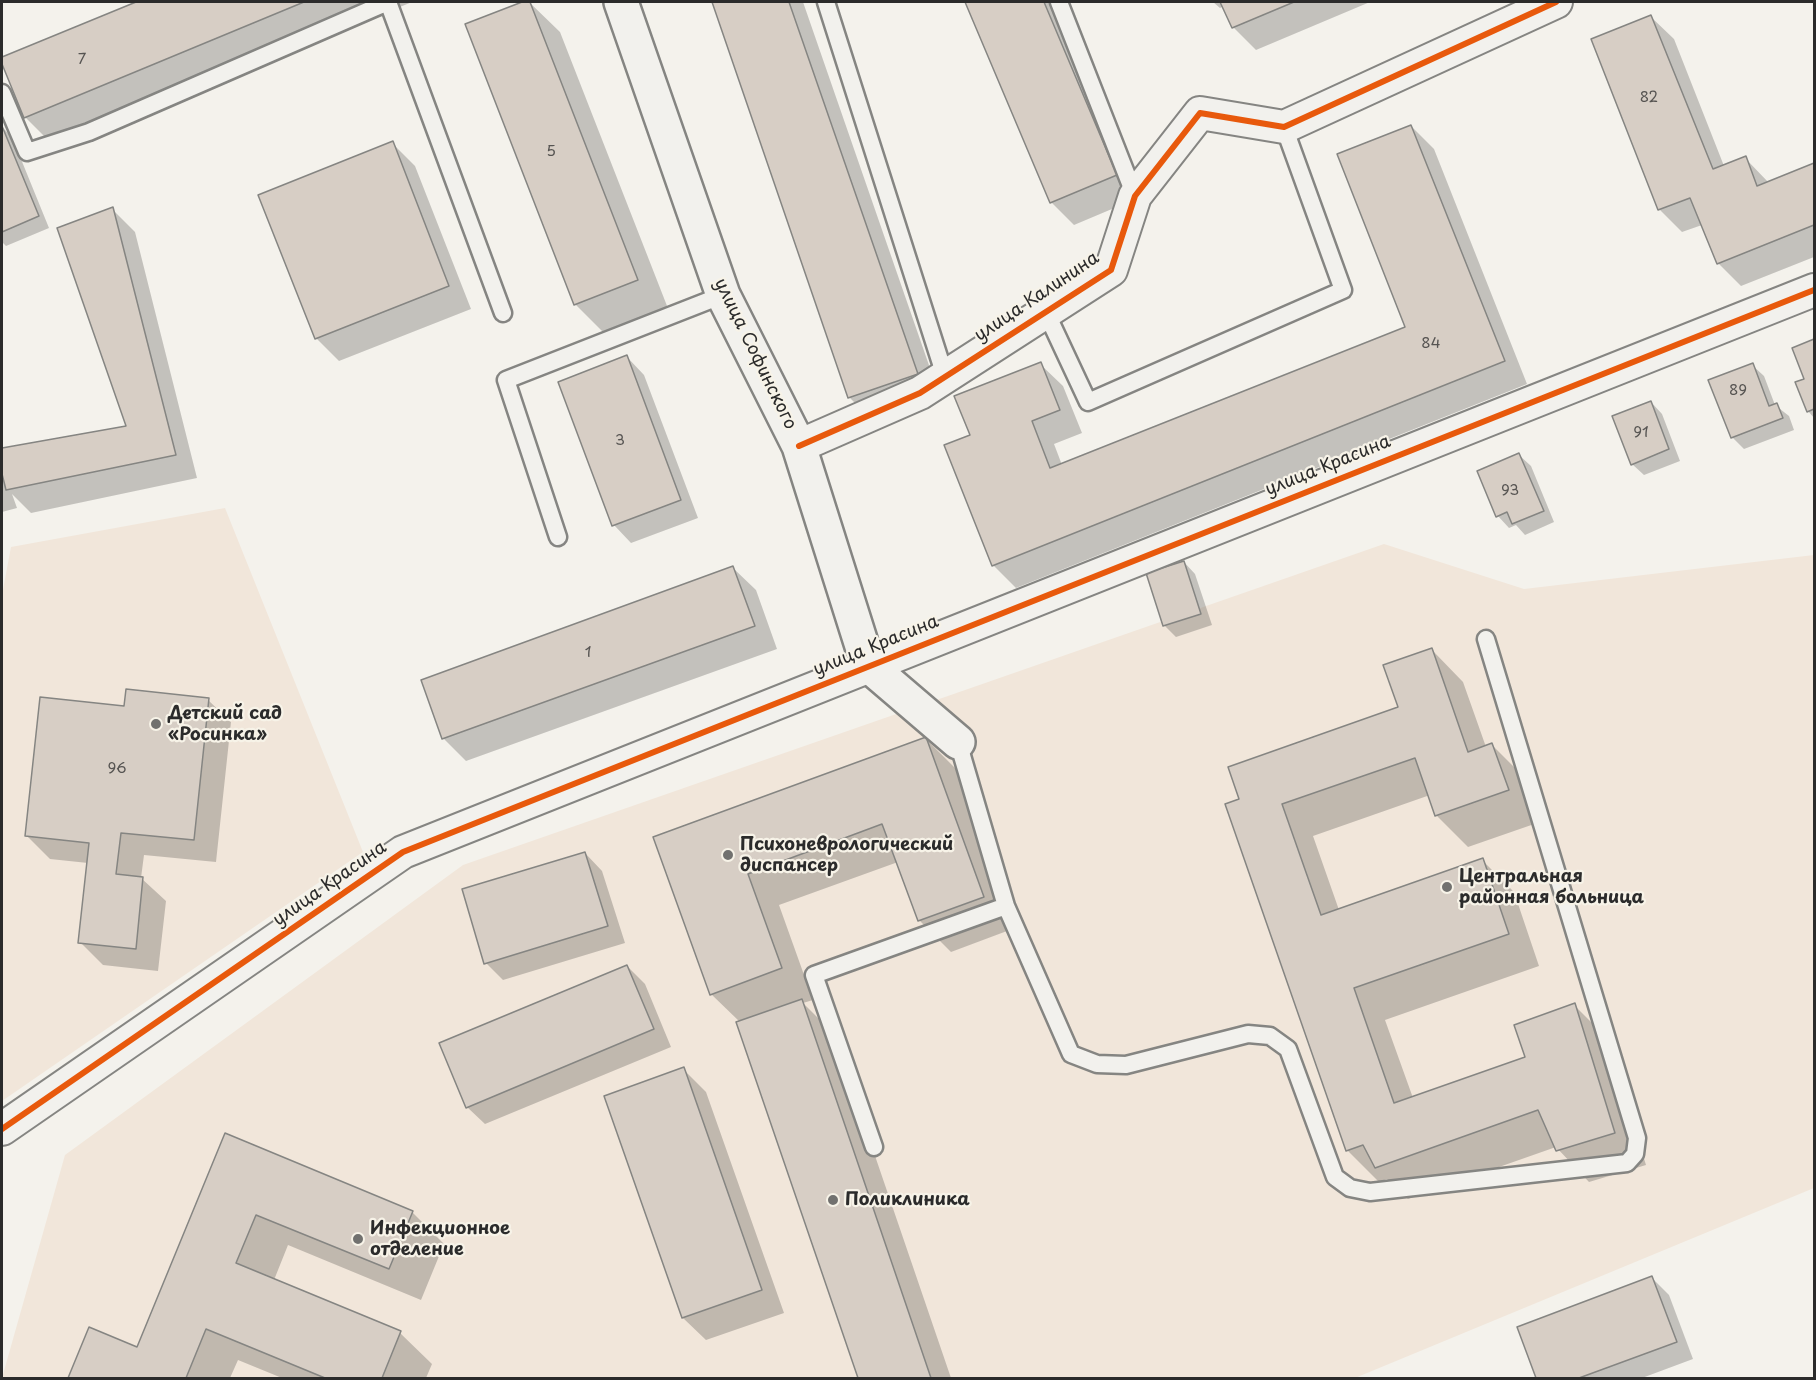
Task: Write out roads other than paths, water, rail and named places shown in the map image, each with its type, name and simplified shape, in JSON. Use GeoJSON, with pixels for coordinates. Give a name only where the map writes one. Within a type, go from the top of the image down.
{"type":"FeatureCollection","features":[{"type":"Feature","properties":{"kind":"street","name":"улица Софинского"},"geometry":{"type":"LineString","coordinates":[[621,2],[723,295],[799,446],[868,665]]}},
{"type":"Feature","properties":{"kind":"street"},"geometry":{"type":"LineString","coordinates":[[1284,127],[1556,2]]}},
{"type":"Feature","properties":{"kind":"street","name":"улица Калинина"},"geometry":{"type":"LineString","coordinates":[[799,446],[920,393],[1045,310],[1111,270],[1135,196],[1200,113],[1284,127]]}},
{"type":"Feature","properties":{"kind":"street","name":"улица Красина"},"geometry":{"type":"LineString","coordinates":[[2,1129],[403,852],[1815,290]]}},
{"type":"Feature","properties":{"kind":"street"},"geometry":{"type":"LineString","coordinates":[[868,665],[958,742]]}},
{"type":"Feature","properties":{"kind":"lane"},"geometry":{"type":"LineString","coordinates":[[2,93],[27,152],[89,132],[388,2],[503,313]]}},
{"type":"Feature","properties":{"kind":"lane"},"geometry":{"type":"LineString","coordinates":[[826,2],[945,376]]}},
{"type":"Feature","properties":{"kind":"lane"},"geometry":{"type":"LineString","coordinates":[[1059,2],[1135,196]]}},
{"type":"Feature","properties":{"kind":"lane"},"geometry":{"type":"LineString","coordinates":[[1045,310],[1088,402],[1343,290],[1284,127]]}},
{"type":"Feature","properties":{"kind":"lane"},"geometry":{"type":"LineString","coordinates":[[558,537],[506,380],[723,295]]}},
{"type":"Feature","properties":{"kind":"lane"},"geometry":{"type":"LineString","coordinates":[[958,742],[1006,906],[1071,1054],[1097,1064],[1126,1065],[1248,1034],[1270,1036],[1288,1049],[1335,1177],[1350,1188],[1370,1192],[1626,1163],[1635,1154],[1637,1138],[1486,639]]}},
{"type":"Feature","properties":{"kind":"lane"},"geometry":{"type":"LineString","coordinates":[[873,1147],[814,975],[1006,906]]}},
{"type":"Feature","properties":{"kind":"place","name":"Детский сад «Росинка»"},"geometry":{"type":"Point","coordinates":[156,724]}},
{"type":"Feature","properties":{"kind":"place","name":"Психоневрологический диспансер"},"geometry":{"type":"Point","coordinates":[728,855]}},
{"type":"Feature","properties":{"kind":"place","name":"Центральная районная больница"},"geometry":{"type":"Point","coordinates":[1447,887]}},
{"type":"Feature","properties":{"kind":"place","name":"Поликлиника"},"geometry":{"type":"Point","coordinates":[833,1200]}},
{"type":"Feature","properties":{"kind":"place","name":"Инфекционное отделение"},"geometry":{"type":"Point","coordinates":[358,1239]}}]}
